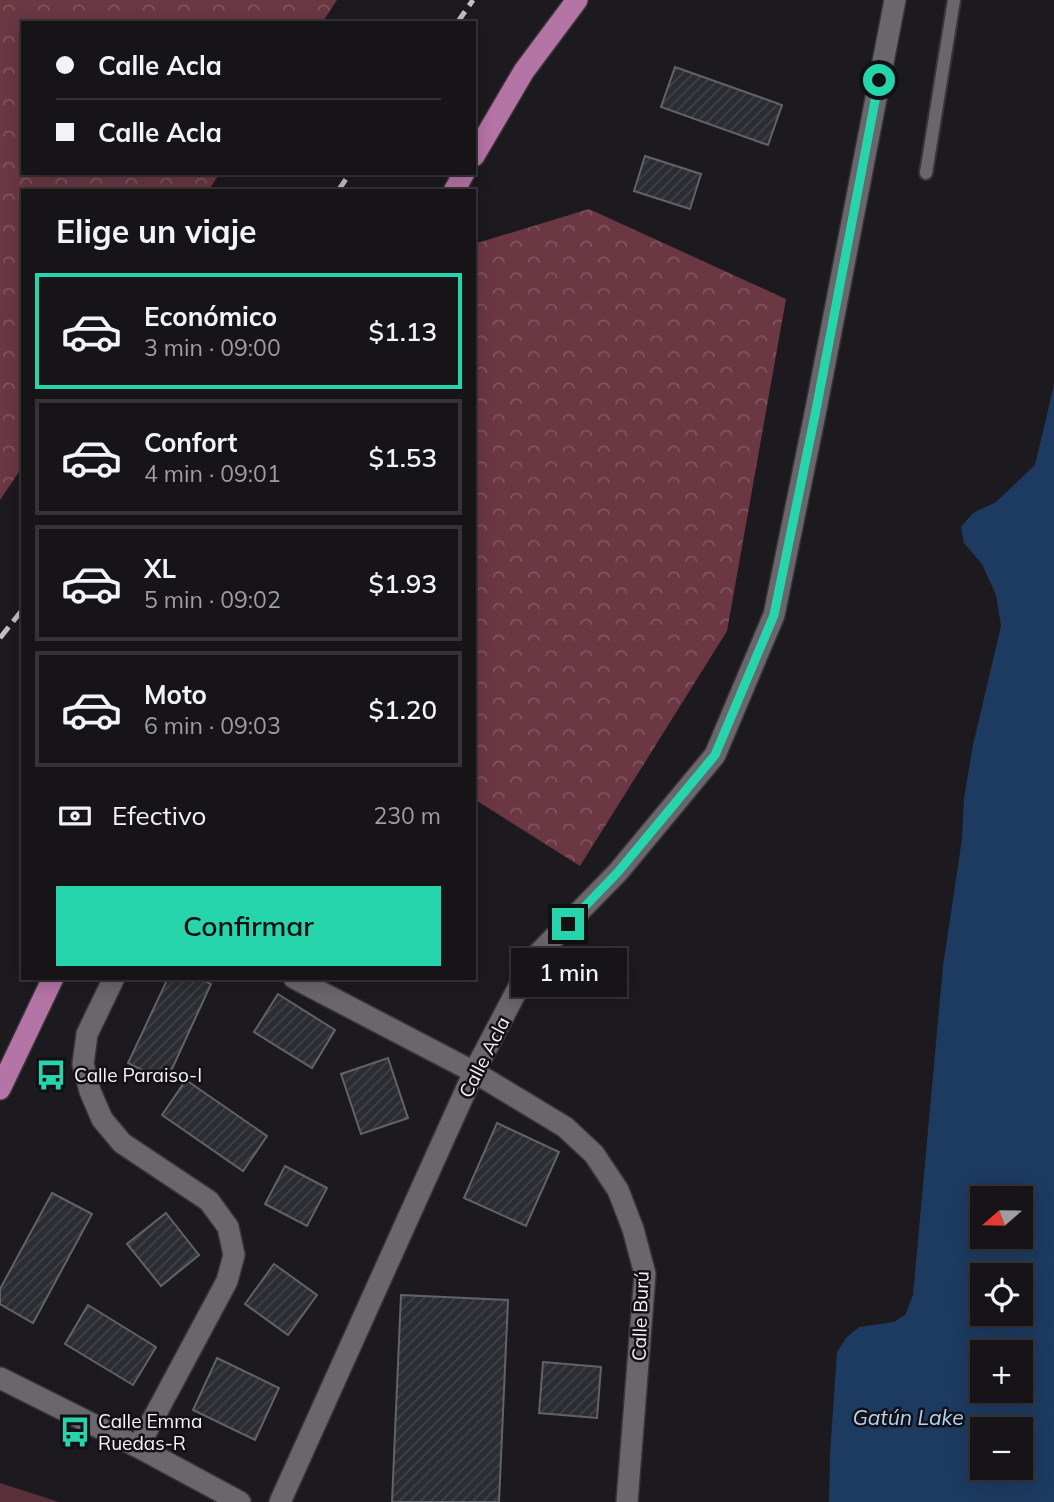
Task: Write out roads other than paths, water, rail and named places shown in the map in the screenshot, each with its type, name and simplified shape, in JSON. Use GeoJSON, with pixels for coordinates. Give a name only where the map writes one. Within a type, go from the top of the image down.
{"type":"FeatureCollection","features":[{"type":"Feature","properties":{"kind":"main road"},"geometry":{"type":"LineString","coordinates":[[476,153],[524,71],[577,0]]}},
{"type":"Feature","properties":{"kind":"main road"},"geometry":{"type":"LineString","coordinates":[[0,1088],[52,980]]}},
{"type":"Feature","properties":{"kind":"street","name":"Calle Acla"},"geometry":{"type":"LineString","coordinates":[[280,1502],[474,1072],[534,958],[618,872],[715,755],[774,615],[895,0]]}},
{"type":"Feature","properties":{"kind":"street"},"geometry":{"type":"LineString","coordinates":[[113,980],[87,1034],[83,1064],[90,1091],[102,1119],[122,1143],[209,1201],[228,1227],[234,1255],[227,1281],[138,1447]]}},
{"type":"Feature","properties":{"kind":"street","name":"Calle Burú"},"geometry":{"type":"LineString","coordinates":[[298,980],[474,1072],[565,1127],[594,1154],[618,1190],[633,1228],[645,1274],[627,1502]]}},
{"type":"Feature","properties":{"kind":"street"},"geometry":{"type":"LineString","coordinates":[[0,1378],[240,1502]]}},
{"type":"Feature","properties":{"kind":"lane"},"geometry":{"type":"LineString","coordinates":[[926,173],[954,0]]}},
{"type":"Feature","properties":{"kind":"water","name":"Gatún Lake"},"geometry":{"type":"Polygon","coordinates":[[[1054,385],[1054,1502],[829,1502],[837,1352],[846,1338],[859,1327],[894,1322],[905,1315],[913,1295],[943,966],[962,839],[964,798],[973,745],[1001,626],[996,595],[982,564],[964,543],[961,527],[973,513],[996,502],[1035,465],[1054,385]]]}},
{"type":"Feature","properties":{"kind":"railway"},"geometry":{"type":"LineString","coordinates":[[458,21],[473,0]]}},
{"type":"Feature","properties":{"kind":"railway"},"geometry":{"type":"LineString","coordinates":[[339,189],[349,175]]}},
{"type":"Feature","properties":{"kind":"railway"},"geometry":{"type":"LineString","coordinates":[[0,638],[21,612]]}},
{"type":"Feature","properties":{"kind":"place","name":"Calle Paraiso-I"},"geometry":{"type":"Point","coordinates":[51,1075]}},
{"type":"Feature","properties":{"kind":"place","name":"Calle Emma Ruedas-R"},"geometry":{"type":"Point","coordinates":[75,1432]}}]}
